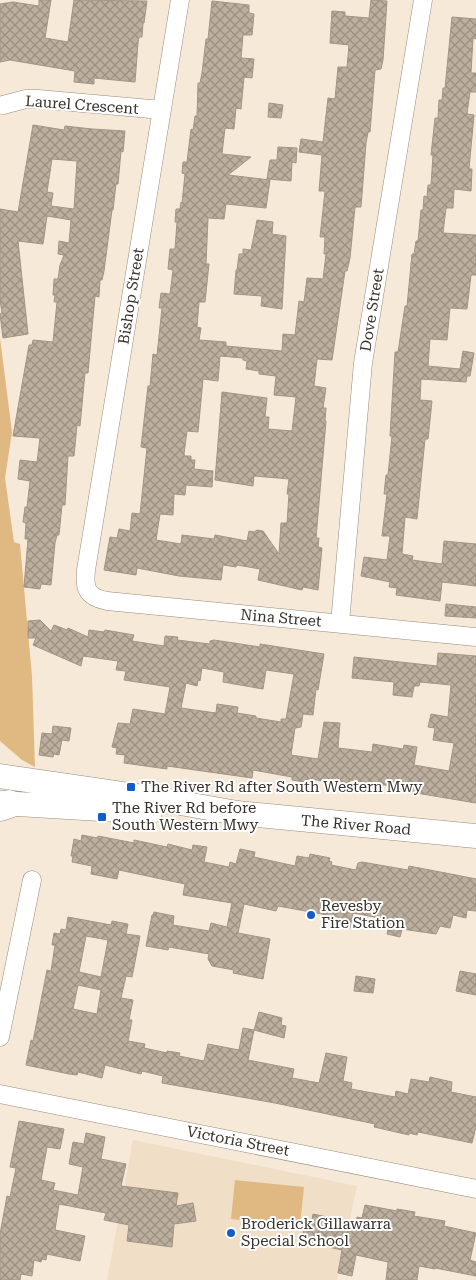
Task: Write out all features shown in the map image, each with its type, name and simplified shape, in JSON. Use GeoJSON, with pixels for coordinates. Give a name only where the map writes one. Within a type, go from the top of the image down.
{"type":"FeatureCollection","features":[{"type":"Feature","properties":{"kind":"main road","name":"The River Road"},"geometry":{"type":"LineString","coordinates":[[0,776],[158,799],[237,813],[476,836]]}},
{"type":"Feature","properties":{"kind":"main road","name":"The River Road"},"geometry":{"type":"LineString","coordinates":[[3,805],[152,812],[237,813]]}},
{"type":"Feature","properties":{"kind":"street","name":"Bishop Street"},"geometry":{"type":"LineString","coordinates":[[88,591],[86,570],[180,0]]}},
{"type":"Feature","properties":{"kind":"street","name":"Dove Street"},"geometry":{"type":"LineString","coordinates":[[340,623],[362,370],[424,0]]}},
{"type":"Feature","properties":{"kind":"street","name":"Laurel Crescent"},"geometry":{"type":"LineString","coordinates":[[3,104],[26,99],[38,99],[162,110]]}},
{"type":"Feature","properties":{"kind":"street","name":"Nina Street"},"geometry":{"type":"LineString","coordinates":[[88,591],[99,600],[107,601],[476,637]]}},
{"type":"Feature","properties":{"kind":"street"},"geometry":{"type":"LineString","coordinates":[[0,1037],[32,880]]}},
{"type":"Feature","properties":{"kind":"street","name":"Victoria Street"},"geometry":{"type":"LineString","coordinates":[[0,1094],[476,1189]]}},
{"type":"Feature","properties":{"kind":"shaded area"},"geometry":{"type":"Polygon","coordinates":[[[0,338],[12,432],[5,478],[14,542],[20,544],[32,676],[35,767],[22,760],[0,741],[0,338]]]}},
{"type":"Feature","properties":{"kind":"shaded area","name":"Broderick Gillawarra Special School"},"geometry":{"type":"Polygon","coordinates":[[[133,1140],[357,1186],[337,1280],[107,1280],[133,1140]]]}},
{"type":"Feature","properties":{"kind":"shaded area"},"geometry":{"type":"Polygon","coordinates":[[[235,1180],[304,1187],[300,1225],[231,1219],[235,1180]]]}},
{"type":"Feature","properties":{"kind":"building"},"geometry":{"type":"Polygon","coordinates":[[[39,0],[51,0],[45,38],[68,42],[74,0],[147,1],[142,37],[139,37],[138,43],[135,82],[94,78],[94,84],[74,82],[75,71],[10,60],[0,62],[0,4],[13,2],[39,6],[39,0]]]}},
{"type":"Feature","properties":{"kind":"building"},"geometry":{"type":"Polygon","coordinates":[[[371,0],[387,1],[383,60],[381,69],[375,70],[370,132],[368,132],[366,143],[361,207],[355,207],[350,258],[347,271],[345,271],[332,360],[317,359],[314,386],[326,388],[323,408],[326,408],[326,421],[316,538],[319,538],[318,547],[322,548],[318,590],[303,587],[302,590],[258,580],[260,569],[237,565],[236,567],[223,565],[221,580],[179,576],[137,568],[136,575],[104,570],[110,537],[117,538],[119,529],[130,531],[132,513],[140,514],[147,448],[141,447],[153,354],[157,355],[162,308],[159,308],[161,293],[170,294],[173,270],[168,269],[170,249],[175,249],[176,209],[180,209],[182,203],[185,174],[182,173],[183,162],[187,162],[191,129],[193,130],[195,116],[197,116],[198,83],[200,83],[202,73],[206,39],[208,39],[212,1],[249,5],[249,13],[254,14],[252,35],[243,35],[241,58],[254,59],[252,78],[244,77],[241,109],[236,108],[234,129],[225,128],[222,154],[251,157],[228,175],[270,180],[266,208],[226,204],[224,219],[208,218],[206,264],[209,264],[205,302],[199,302],[197,327],[201,328],[199,340],[226,342],[226,346],[282,351],[283,334],[295,335],[299,301],[304,302],[307,278],[323,279],[326,254],[324,254],[325,237],[320,237],[325,191],[319,191],[322,155],[299,152],[301,139],[323,142],[328,98],[335,99],[338,67],[347,67],[349,45],[330,43],[332,11],[345,12],[345,16],[369,18],[371,0]],[[220,356],[218,381],[203,379],[198,432],[187,431],[184,454],[185,456],[191,456],[191,460],[195,460],[194,469],[213,471],[212,487],[186,485],[185,495],[174,494],[173,515],[160,514],[156,540],[181,544],[182,535],[214,539],[215,535],[247,541],[249,531],[254,532],[257,530],[263,531],[279,554],[281,523],[287,523],[289,479],[254,476],[253,486],[215,480],[222,392],[267,398],[265,417],[269,417],[268,429],[292,431],[296,397],[274,395],[276,376],[259,374],[259,371],[246,369],[247,361],[243,360],[243,358],[220,356]]]}},
{"type":"Feature","properties":{"kind":"building"},"geometry":{"type":"Polygon","coordinates":[[[452,17],[476,19],[476,39],[473,38],[471,73],[476,73],[476,92],[470,92],[467,114],[474,115],[469,169],[472,169],[471,191],[454,189],[453,208],[446,208],[443,233],[476,235],[476,275],[471,275],[467,309],[450,308],[447,340],[430,339],[428,366],[460,369],[463,351],[474,353],[470,376],[467,376],[466,382],[421,379],[420,400],[432,401],[428,439],[425,439],[417,519],[405,517],[402,554],[413,556],[412,560],[442,564],[444,541],[476,544],[476,586],[442,582],[440,601],[396,595],[397,588],[389,587],[390,582],[361,576],[364,557],[387,560],[390,536],[382,536],[387,494],[384,494],[392,436],[390,436],[395,352],[398,352],[405,306],[407,306],[412,254],[414,254],[416,241],[418,241],[424,196],[427,197],[428,185],[431,185],[433,155],[431,155],[435,118],[438,118],[439,100],[442,100],[443,88],[445,88],[452,17]]]}},
{"type":"Feature","properties":{"kind":"building"},"geometry":{"type":"Polygon","coordinates":[[[269,103],[283,105],[281,118],[268,117],[269,103]]]}},
{"type":"Feature","properties":{"kind":"building"},"geometry":{"type":"Polygon","coordinates":[[[33,125],[64,130],[65,126],[125,131],[104,271],[102,280],[100,280],[99,297],[95,296],[88,373],[85,373],[80,426],[77,425],[74,456],[68,456],[65,505],[62,505],[59,535],[57,535],[55,543],[51,585],[41,584],[40,589],[24,587],[28,539],[25,539],[26,523],[23,522],[30,481],[18,479],[20,460],[37,462],[40,438],[13,436],[29,345],[32,345],[33,340],[53,342],[57,302],[54,302],[55,295],[53,295],[54,279],[58,279],[64,255],[58,254],[59,241],[69,243],[71,220],[47,216],[43,244],[18,241],[28,334],[3,338],[0,314],[2,313],[0,300],[0,209],[18,212],[33,125]],[[52,159],[47,192],[53,193],[51,206],[74,209],[77,161],[52,159]]]}},
{"type":"Feature","properties":{"kind":"building"},"geometry":{"type":"Polygon","coordinates":[[[278,147],[297,148],[296,163],[292,162],[291,181],[267,179],[270,160],[277,160],[278,147]]]}},
{"type":"Feature","properties":{"kind":"building"},"geometry":{"type":"Polygon","coordinates":[[[257,220],[273,222],[272,234],[286,236],[282,309],[261,306],[262,296],[234,294],[239,254],[243,254],[243,249],[251,250],[257,220]]]}},
{"type":"Feature","properties":{"kind":"building"},"geometry":{"type":"Polygon","coordinates":[[[446,604],[476,607],[476,618],[445,616],[446,604]]]}},
{"type":"Feature","properties":{"kind":"building"},"geometry":{"type":"Polygon","coordinates":[[[40,620],[51,631],[54,625],[67,630],[68,628],[88,637],[89,630],[104,632],[105,630],[134,635],[132,641],[164,646],[165,636],[178,637],[177,640],[210,644],[210,641],[214,640],[260,647],[260,644],[324,654],[318,690],[316,689],[313,715],[303,714],[301,727],[295,728],[291,755],[318,759],[324,722],[340,723],[338,748],[372,752],[373,744],[403,749],[404,745],[417,747],[414,765],[449,771],[454,743],[433,740],[435,728],[428,727],[431,714],[448,717],[451,685],[420,682],[419,686],[414,686],[412,697],[393,695],[394,682],[352,678],[354,657],[437,666],[438,653],[476,656],[476,803],[398,790],[399,787],[350,780],[349,786],[312,779],[312,781],[305,779],[305,782],[292,780],[292,777],[253,770],[252,778],[167,766],[167,769],[124,763],[125,755],[116,754],[117,748],[112,747],[118,723],[130,724],[133,709],[165,714],[170,687],[124,680],[126,671],[116,670],[118,661],[83,656],[81,666],[33,645],[36,638],[28,638],[28,621],[40,620]],[[202,668],[200,681],[198,680],[197,686],[186,683],[181,708],[216,713],[217,704],[238,707],[237,713],[256,716],[256,718],[281,722],[281,719],[286,719],[294,674],[266,670],[263,689],[223,682],[224,672],[202,668]]]}},
{"type":"Feature","properties":{"kind":"building"},"geometry":{"type":"Polygon","coordinates":[[[53,726],[71,728],[69,741],[62,740],[59,755],[54,754],[53,757],[39,755],[42,733],[52,734],[53,726]]]}},
{"type":"Feature","properties":{"kind":"building"},"geometry":{"type":"Polygon","coordinates":[[[82,835],[134,843],[134,840],[167,847],[168,844],[192,850],[193,845],[207,847],[204,862],[229,867],[230,862],[236,864],[240,849],[255,852],[254,857],[295,866],[297,856],[309,858],[310,854],[330,858],[331,865],[356,870],[358,863],[362,862],[408,870],[409,866],[456,875],[476,879],[476,911],[467,910],[466,918],[453,915],[450,928],[440,926],[436,934],[402,929],[400,937],[387,934],[390,920],[353,913],[350,928],[337,926],[338,917],[278,906],[276,911],[244,904],[238,933],[270,939],[263,979],[233,973],[234,970],[212,966],[208,959],[209,954],[169,947],[168,950],[146,946],[154,912],[174,916],[173,925],[209,931],[211,923],[227,927],[232,903],[183,895],[185,884],[119,870],[117,879],[91,874],[92,866],[72,862],[73,856],[71,856],[74,839],[81,841],[82,835]]]}},
{"type":"Feature","properties":{"kind":"building"},"geometry":{"type":"Polygon","coordinates":[[[68,917],[111,925],[112,921],[128,924],[126,934],[140,936],[132,977],[126,976],[121,998],[133,1000],[129,1020],[132,1020],[128,1041],[145,1044],[144,1048],[167,1053],[167,1051],[180,1053],[179,1056],[204,1061],[208,1044],[239,1050],[243,1028],[254,1030],[248,1060],[294,1069],[292,1078],[319,1083],[326,1053],[347,1057],[343,1081],[352,1083],[351,1089],[395,1097],[396,1091],[408,1094],[411,1079],[429,1082],[430,1077],[452,1082],[451,1092],[476,1097],[476,1127],[472,1143],[418,1132],[417,1135],[409,1133],[409,1135],[374,1127],[375,1124],[275,1103],[162,1083],[163,1076],[142,1071],[141,1074],[105,1065],[102,1078],[78,1072],[77,1075],[69,1074],[26,1065],[31,1040],[33,1041],[47,970],[51,971],[55,945],[52,945],[54,933],[60,934],[61,929],[66,930],[68,917]],[[86,936],[79,972],[101,977],[108,940],[86,936]],[[78,985],[73,1009],[97,1014],[101,990],[78,985]]]}},
{"type":"Feature","properties":{"kind":"building"},"geometry":{"type":"Polygon","coordinates":[[[460,971],[476,974],[476,995],[456,991],[460,971]]]}},
{"type":"Feature","properties":{"kind":"building"},"geometry":{"type":"Polygon","coordinates":[[[356,976],[375,979],[373,993],[354,991],[356,976]]]}},
{"type":"Feature","properties":{"kind":"building"},"geometry":{"type":"Polygon","coordinates":[[[259,1012],[282,1018],[281,1025],[286,1026],[284,1038],[254,1030],[259,1012]]]}},
{"type":"Feature","properties":{"kind":"building"},"geometry":{"type":"Polygon","coordinates":[[[19,1121],[64,1129],[60,1149],[47,1147],[41,1180],[55,1183],[53,1190],[78,1195],[83,1167],[69,1164],[73,1142],[84,1144],[86,1133],[105,1137],[101,1159],[126,1164],[121,1186],[178,1193],[176,1206],[193,1203],[196,1221],[174,1224],[172,1247],[127,1241],[129,1225],[104,1220],[106,1213],[59,1204],[55,1230],[85,1236],[80,1261],[47,1254],[46,1260],[42,1259],[41,1262],[34,1260],[32,1276],[21,1274],[20,1280],[0,1280],[0,1234],[7,1196],[10,1197],[16,1168],[10,1167],[19,1121]]]}},
{"type":"Feature","properties":{"kind":"building"},"geometry":{"type":"Polygon","coordinates":[[[365,1205],[397,1211],[397,1209],[415,1212],[414,1216],[445,1221],[444,1226],[476,1233],[470,1260],[476,1262],[476,1276],[419,1266],[417,1280],[386,1280],[388,1262],[356,1255],[352,1276],[338,1273],[342,1250],[301,1241],[305,1224],[311,1225],[313,1214],[356,1223],[357,1217],[362,1218],[365,1205]]]}},
{"type":"Feature","properties":{"kind":"place","name":"The River Rd after South Western Mwy"},"geometry":{"type":"Point","coordinates":[131,787]}},
{"type":"Feature","properties":{"kind":"place","name":"The River Rd before South Western Mwy"},"geometry":{"type":"Point","coordinates":[102,817]}},
{"type":"Feature","properties":{"kind":"place","name":"Revesby Fire Station"},"geometry":{"type":"Point","coordinates":[311,915]}},
{"type":"Feature","properties":{"kind":"place","name":"Broderick Gillawarra Special School"},"geometry":{"type":"Point","coordinates":[231,1233]}}]}
